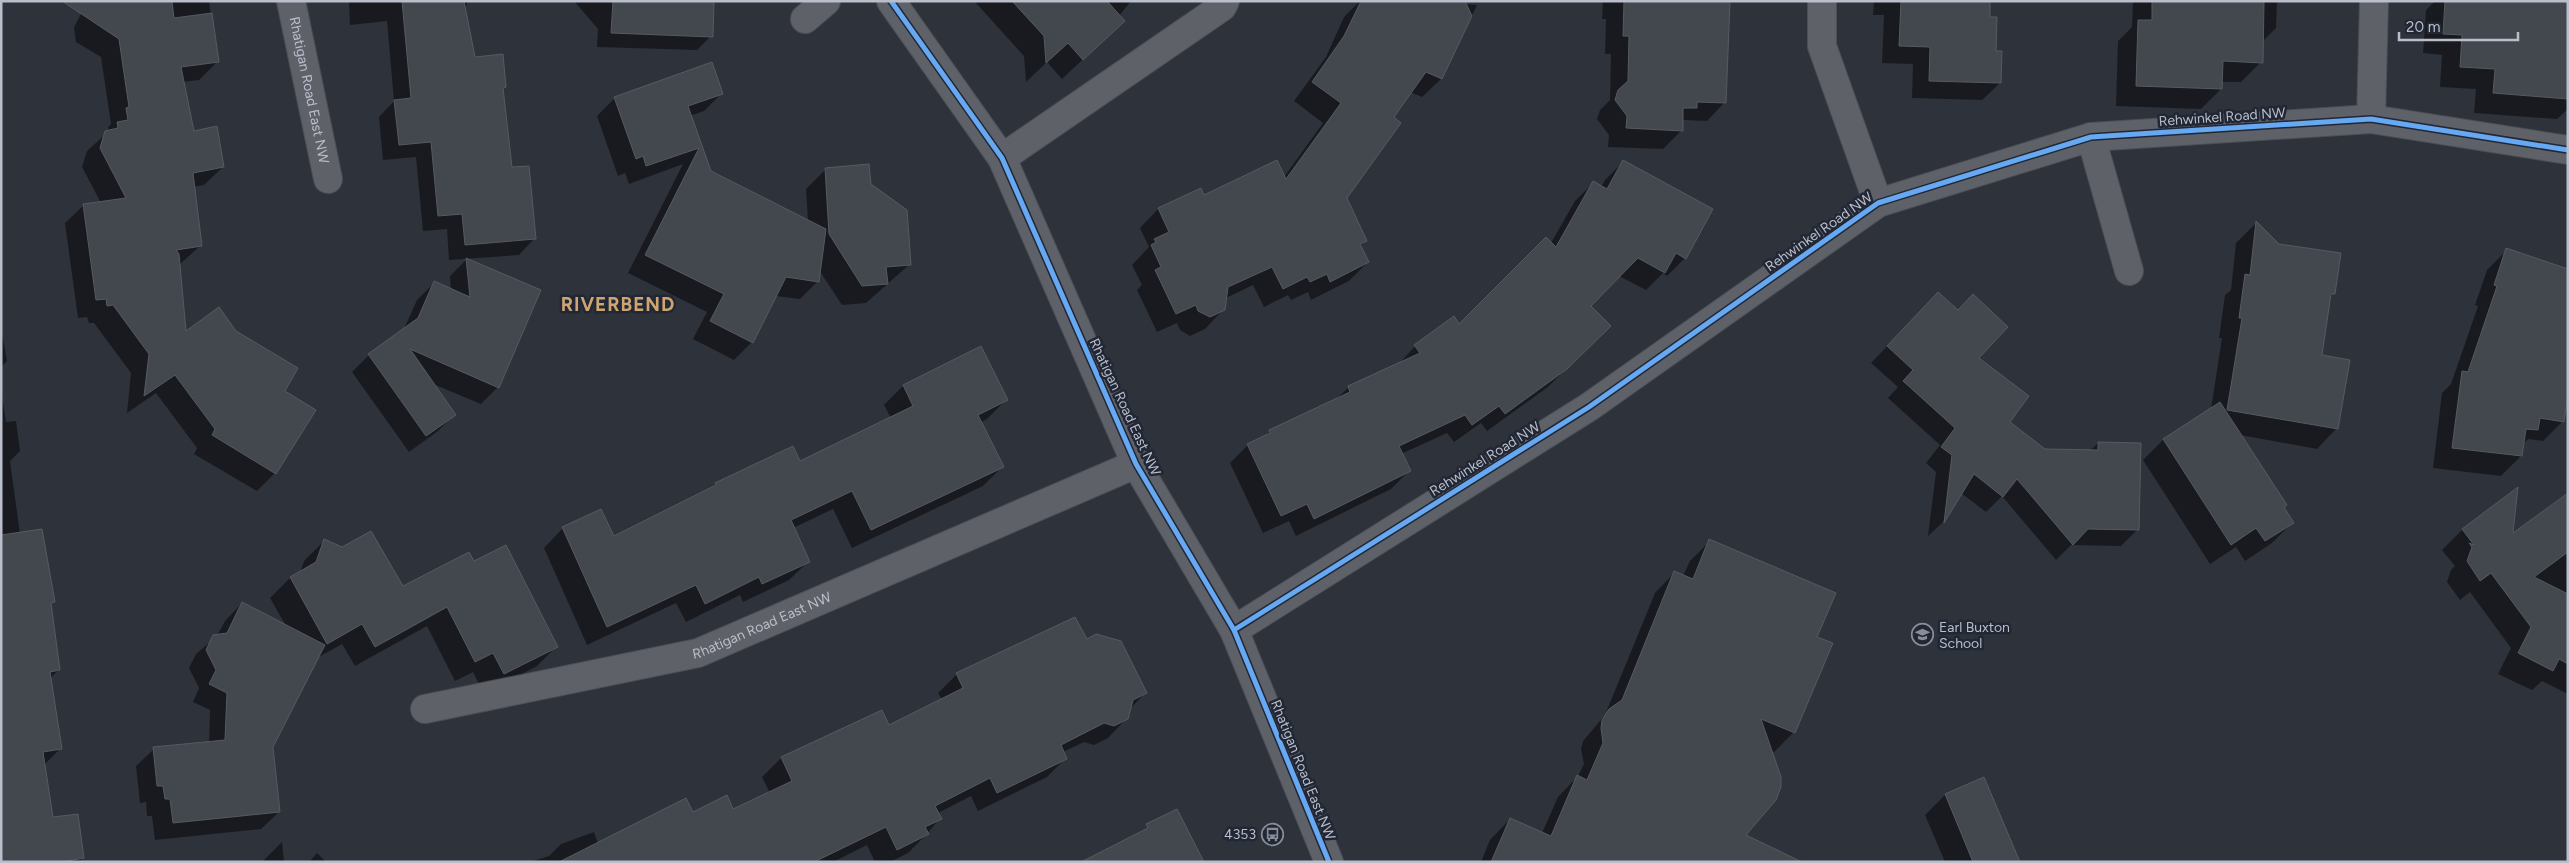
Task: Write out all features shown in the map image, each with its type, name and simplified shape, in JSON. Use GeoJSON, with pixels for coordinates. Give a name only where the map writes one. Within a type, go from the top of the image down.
{"type":"FeatureCollection","features":[{"type":"Feature","properties":{"kind":"street","name":"Rhatigan Road East NW"},"geometry":{"type":"LineString","coordinates":[[291,1],[328,179]]}},
{"type":"Feature","properties":{"kind":"street"},"geometry":{"type":"LineString","coordinates":[[805,19],[826,1]]}},
{"type":"Feature","properties":{"kind":"street","name":"Rhatigan Road East NW"},"geometry":{"type":"LineString","coordinates":[[891,1],[1002,158],[1136,464],[1234,630],[1329,862]]}},
{"type":"Feature","properties":{"kind":"street"},"geometry":{"type":"LineString","coordinates":[[1002,158],[1222,7],[1225,1]]}},
{"type":"Feature","properties":{"kind":"street","name":"Rehwinkel Road NW"},"geometry":{"type":"LineString","coordinates":[[1822,1],[1822,46],[1878,203]]}},
{"type":"Feature","properties":{"kind":"street"},"geometry":{"type":"LineString","coordinates":[[2371,119],[2374,1]]}},
{"type":"Feature","properties":{"kind":"street","name":"Rehwinkel Road NW"},"geometry":{"type":"LineString","coordinates":[[1234,630],[1589,407],[1878,203],[2091,137],[2371,119],[2568,150]]}},
{"type":"Feature","properties":{"kind":"street"},"geometry":{"type":"LineString","coordinates":[[2091,137],[2129,271]]}},
{"type":"Feature","properties":{"kind":"street","name":"Rhatigan Road East NW"},"geometry":{"type":"LineString","coordinates":[[425,709],[698,653],[1136,464]]}},
{"type":"Feature","properties":{"kind":"building"},"geometry":{"type":"Polygon","coordinates":[[[62,1],[172,1],[174,18],[212,13],[219,62],[181,67],[194,131],[217,126],[224,167],[193,173],[202,246],[176,250],[179,254],[186,331],[219,307],[236,331],[298,368],[285,391],[316,410],[276,474],[212,435],[215,429],[175,375],[144,396],[149,354],[113,305],[107,306],[106,299],[96,300],[83,204],[126,198],[100,148],[105,131],[118,128],[117,122],[128,120],[126,108],[129,107],[119,39],[62,1]]]}},
{"type":"Feature","properties":{"kind":"building"},"geometry":{"type":"Polygon","coordinates":[[[402,1],[464,1],[475,57],[503,54],[506,87],[503,88],[512,167],[529,166],[536,239],[465,245],[462,214],[438,216],[431,142],[399,145],[394,100],[411,98],[402,1]]]}},
{"type":"Feature","properties":{"kind":"building"},"geometry":{"type":"Polygon","coordinates":[[[613,1],[714,1],[713,37],[611,33],[613,1]]]}},
{"type":"Feature","properties":{"kind":"building"},"geometry":{"type":"Polygon","coordinates":[[[1012,1],[1107,1],[1125,21],[1083,60],[1068,43],[1046,63],[1044,36],[1012,1]]]}},
{"type":"Feature","properties":{"kind":"building"},"geometry":{"type":"Polygon","coordinates":[[[1361,1],[1465,1],[1472,16],[1442,79],[1426,72],[1394,117],[1401,123],[1347,198],[1367,241],[1360,244],[1369,262],[1330,282],[1327,274],[1310,282],[1307,277],[1283,289],[1272,267],[1228,287],[1225,310],[1210,317],[1198,311],[1196,305],[1176,314],[1155,270],[1161,267],[1151,245],[1156,242],[1154,239],[1169,232],[1158,208],[1201,188],[1204,195],[1277,160],[1286,179],[1341,103],[1312,82],[1344,36],[1361,1]]]}},
{"type":"Feature","properties":{"kind":"building"},"geometry":{"type":"Polygon","coordinates":[[[1624,1],[1730,1],[1726,103],[1697,102],[1697,108],[1683,108],[1683,131],[1626,128],[1627,116],[1615,100],[1618,90],[1628,81],[1629,36],[1623,36],[1624,1]]]}},
{"type":"Feature","properties":{"kind":"building"},"geometry":{"type":"Polygon","coordinates":[[[1901,1],[1990,1],[1990,17],[1997,17],[1996,51],[2002,51],[2001,83],[1929,81],[1930,47],[1899,46],[1901,1]]]}},
{"type":"Feature","properties":{"kind":"building"},"geometry":{"type":"Polygon","coordinates":[[[2152,1],[2264,1],[2263,63],[2223,61],[2222,89],[2136,86],[2138,20],[2152,20],[2152,1]]]}},
{"type":"Feature","properties":{"kind":"building"},"geometry":{"type":"Polygon","coordinates":[[[2445,1],[2568,1],[2568,99],[2493,93],[2495,69],[2460,67],[2462,35],[2443,34],[2445,1]]]}},
{"type":"Feature","properties":{"kind":"building"},"geometry":{"type":"Polygon","coordinates":[[[712,62],[723,94],[688,106],[711,171],[826,229],[819,282],[786,277],[753,343],[710,321],[724,294],[645,255],[699,148],[646,166],[643,156],[636,159],[614,97],[712,62]]]}},
{"type":"Feature","properties":{"kind":"building"},"geometry":{"type":"Polygon","coordinates":[[[1623,160],[1713,209],[1686,259],[1676,253],[1665,273],[1638,258],[1591,306],[1611,326],[1567,369],[1505,414],[1499,406],[1472,425],[1465,415],[1399,446],[1411,471],[1314,519],[1307,504],[1281,516],[1247,444],[1270,433],[1269,430],[1350,392],[1348,386],[1420,353],[1414,345],[1454,316],[1459,324],[1546,237],[1556,247],[1593,181],[1607,189],[1623,160]]]}},
{"type":"Feature","properties":{"kind":"building"},"geometry":{"type":"Polygon","coordinates":[[[869,164],[871,184],[907,210],[911,265],[886,267],[888,284],[862,286],[829,234],[825,168],[869,164]]]}},
{"type":"Feature","properties":{"kind":"building"},"geometry":{"type":"Polygon","coordinates":[[[2256,221],[2279,244],[2341,253],[2335,294],[2331,294],[2322,355],[2350,360],[2338,429],[2227,410],[2242,318],[2239,318],[2245,274],[2250,275],[2256,221]]]}},
{"type":"Feature","properties":{"kind":"building"},"geometry":{"type":"Polygon","coordinates":[[[2506,248],[2568,269],[2568,395],[2564,422],[2540,418],[2538,430],[2526,429],[2522,456],[2452,448],[2462,371],[2468,372],[2497,286],[2494,285],[2506,248]]]}},
{"type":"Feature","properties":{"kind":"building"},"geometry":{"type":"Polygon","coordinates":[[[466,258],[541,290],[499,388],[410,349],[456,415],[426,436],[368,354],[418,318],[434,281],[470,297],[466,258]]]}},
{"type":"Feature","properties":{"kind":"building"},"geometry":{"type":"Polygon","coordinates":[[[1938,292],[1958,310],[1973,294],[2008,327],[1979,358],[2029,396],[2010,422],[2045,449],[2098,450],[2098,442],[2141,443],[2139,530],[2088,529],[2073,545],[2017,479],[2003,497],[1974,474],[1944,523],[1952,455],[1941,447],[1955,428],[1903,381],[1913,370],[1887,346],[1938,292]]]}},
{"type":"Feature","properties":{"kind":"building"},"geometry":{"type":"Polygon","coordinates":[[[981,346],[1008,400],[978,415],[1004,467],[871,530],[852,491],[791,520],[810,562],[762,584],[759,577],[705,604],[696,585],[607,627],[562,527],[601,509],[614,536],[716,485],[715,483],[793,446],[800,461],[913,406],[903,385],[981,346]]]}},
{"type":"Feature","properties":{"kind":"building"},"geometry":{"type":"Polygon","coordinates":[[[2220,402],[2287,505],[2284,507],[2294,523],[2265,541],[2256,528],[2231,545],[2163,439],[2220,402]]]}},
{"type":"Feature","properties":{"kind":"building"},"geometry":{"type":"Polygon","coordinates":[[[2518,487],[2513,533],[2568,493],[2568,552],[2534,577],[2568,594],[2568,664],[2559,659],[2553,671],[2518,653],[2531,627],[2491,573],[2480,581],[2467,561],[2472,547],[2469,543],[2474,545],[2462,529],[2518,487]]]}},
{"type":"Feature","properties":{"kind":"building"},"geometry":{"type":"Polygon","coordinates":[[[42,529],[55,602],[51,603],[60,670],[50,672],[62,749],[43,752],[53,817],[78,814],[84,858],[62,862],[1,862],[1,535],[42,529]]]}},
{"type":"Feature","properties":{"kind":"building"},"geometry":{"type":"Polygon","coordinates":[[[371,531],[403,586],[469,552],[474,561],[506,545],[558,647],[504,674],[493,653],[475,662],[447,607],[375,647],[362,624],[327,644],[290,577],[316,562],[324,539],[342,547],[371,531]]]}},
{"type":"Feature","properties":{"kind":"building"},"geometry":{"type":"Polygon","coordinates":[[[1709,539],[1836,593],[1817,637],[1833,643],[1795,733],[1761,719],[1781,777],[1781,787],[1776,800],[1746,835],[1802,862],[1491,862],[1510,818],[1551,836],[1577,775],[1587,780],[1603,743],[1602,720],[1609,709],[1622,700],[1674,571],[1693,579],[1709,539]]]}},
{"type":"Feature","properties":{"kind":"building"},"geometry":{"type":"Polygon","coordinates":[[[242,602],[325,645],[273,747],[280,812],[173,823],[170,799],[165,799],[163,786],[157,786],[153,747],[225,740],[227,693],[209,684],[216,670],[206,650],[213,635],[227,633],[242,602]]]}},
{"type":"Feature","properties":{"kind":"building"},"geometry":{"type":"Polygon","coordinates":[[[1075,617],[1087,639],[1096,634],[1121,641],[1147,693],[1133,700],[1128,719],[1114,726],[1104,723],[1061,745],[1067,759],[997,793],[990,778],[935,806],[942,819],[925,827],[929,834],[897,850],[886,827],[814,862],[559,862],[686,798],[693,812],[727,795],[733,809],[792,781],[781,757],[882,710],[889,725],[963,688],[956,673],[1075,617]]]}},
{"type":"Feature","properties":{"kind":"building"},"geometry":{"type":"Polygon","coordinates":[[[1984,777],[2020,862],[1973,862],[1945,794],[1984,777]]]}},
{"type":"Feature","properties":{"kind":"building"},"geometry":{"type":"Polygon","coordinates":[[[1177,809],[1204,862],[1081,862],[1148,828],[1146,824],[1177,809]]]}},
{"type":"Feature","properties":{"kind":"cycle path"},"geometry":{"type":"LineString","coordinates":[[891,1],[1002,158],[1136,464],[1234,630],[1329,862]]}},
{"type":"Feature","properties":{"kind":"cycle path"},"geometry":{"type":"LineString","coordinates":[[1234,630],[1589,407],[1878,203],[2091,137],[2371,119],[2568,150]]}},
{"type":"Feature","properties":{"kind":"place","name":"Earl Buxton School"},"geometry":{"type":"Point","coordinates":[1923,635]}},
{"type":"Feature","properties":{"kind":"place","name":"4353"},"geometry":{"type":"Point","coordinates":[1272,834]}},
{"type":"Feature","properties":{"kind":"district","name":"RIVERBEND"},"geometry":{"type":"Point","coordinates":[618,304]}}]}
